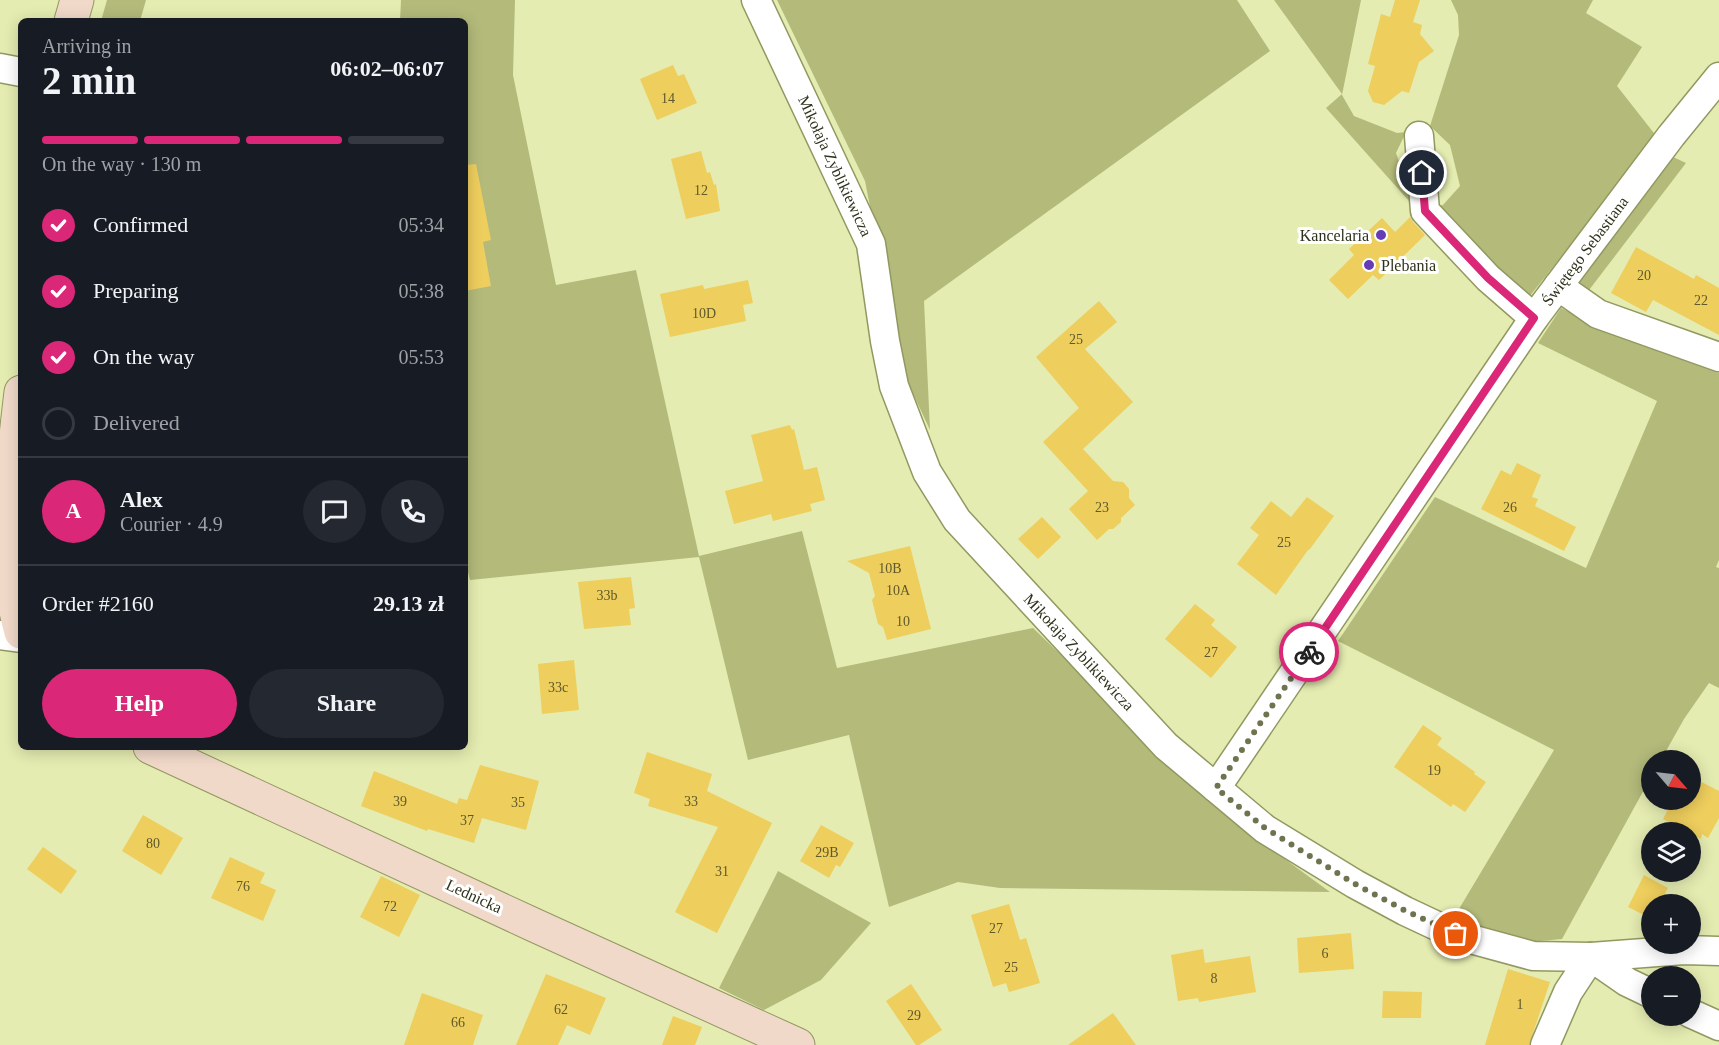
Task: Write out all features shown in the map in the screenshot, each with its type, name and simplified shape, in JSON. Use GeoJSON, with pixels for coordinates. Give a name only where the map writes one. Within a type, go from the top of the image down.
{"type":"FeatureCollection","features":[{"type":"Feature","properties":{"kind":"main road"},"geometry":{"type":"LineString","coordinates":[[72,18],[77,0]]}},
{"type":"Feature","properties":{"kind":"main road"},"geometry":{"type":"LineString","coordinates":[[18,420],[7,557],[10,595],[18,622]]}},
{"type":"Feature","properties":{"kind":"main road","name":"Lednicka"},"geometry":{"type":"LineString","coordinates":[[156,750],[798,1045]]}},
{"type":"Feature","properties":{"kind":"street","name":"Mikołaja Zyblikiewicza"},"geometry":{"type":"LineString","coordinates":[[756,0],[871,244],[894,386],[927,472],[957,520],[1166,746],[1265,828],[1355,884],[1456,934],[1533,956],[1591,957],[1684,950],[1719,951]]}},
{"type":"Feature","properties":{"kind":"street"},"geometry":{"type":"LineString","coordinates":[[0,68],[18,71]]}},
{"type":"Feature","properties":{"kind":"street","name":"Świętego Sebastiana"},"geometry":{"type":"LineString","coordinates":[[1216,788],[1534,318],[1671,136],[1719,77]]}},
{"type":"Feature","properties":{"kind":"street"},"geometry":{"type":"LineString","coordinates":[[1419,136],[1425,211],[1488,278],[1534,318]]}},
{"type":"Feature","properties":{"kind":"street"},"geometry":{"type":"LineString","coordinates":[[1558,286],[1598,314],[1719,357]]}},
{"type":"Feature","properties":{"kind":"street"},"geometry":{"type":"LineString","coordinates":[[0,635],[18,638]]}},
{"type":"Feature","properties":{"kind":"street"},"geometry":{"type":"LineString","coordinates":[[1545,1045],[1568,992],[1591,957],[1641,988]]}},
{"type":"Feature","properties":{"kind":"street"},"geometry":{"type":"LineString","coordinates":[[1701,1018],[1719,1026]]}},
{"type":"Feature","properties":{"kind":"green space"},"geometry":{"type":"Polygon","coordinates":[[[107,0],[146,0],[141,18],[102,18],[107,0]]]}},
{"type":"Feature","properties":{"kind":"green space"},"geometry":{"type":"Polygon","coordinates":[[[401,0],[515,0],[513,75],[556,285],[636,270],[699,556],[802,531],[837,668],[1033,628],[1238,825],[1330,892],[1000,888],[958,882],[889,907],[849,735],[748,760],[699,557],[470,580],[468,572],[468,18],[400,18],[401,0]]]}},
{"type":"Feature","properties":{"kind":"green space"},"geometry":{"type":"Polygon","coordinates":[[[777,0],[1237,0],[1270,51],[924,301],[930,430],[902,370],[865,181],[777,0]]]}},
{"type":"Feature","properties":{"kind":"green space"},"geometry":{"type":"Polygon","coordinates":[[[1274,0],[1361,0],[1342,95],[1354,116],[1397,133],[1406,132],[1396,153],[1402,170],[1420,191],[1409,201],[1326,108],[1342,94],[1274,0]]]}},
{"type":"Feature","properties":{"kind":"green space"},"geometry":{"type":"Polygon","coordinates":[[[1451,0],[1593,0],[1586,13],[1642,47],[1617,86],[1657,137],[1529,297],[1433,207],[1443,205],[1460,186],[1450,145],[1430,126],[1459,35],[1458,15],[1451,0]]]}},
{"type":"Feature","properties":{"kind":"green space"},"geometry":{"type":"Polygon","coordinates":[[[1671,156],[1686,163],[1586,294],[1572,287],[1671,156]]]}},
{"type":"Feature","properties":{"kind":"green space"},"geometry":{"type":"Polygon","coordinates":[[[1561,308],[1614,335],[1719,373],[1719,560],[1716,567],[1719,568],[1719,688],[1709,683],[1684,719],[1667,750],[1641,750],[1641,795],[1562,939],[1519,943],[1453,919],[1554,750],[1338,641],[1435,497],[1586,568],[1657,401],[1538,343],[1561,308]]]}},
{"type":"Feature","properties":{"kind":"green space"},"geometry":{"type":"Polygon","coordinates":[[[778,871],[871,923],[821,980],[764,1010],[719,988],[778,871]]]}},
{"type":"Feature","properties":{"kind":"building"},"geometry":{"type":"Polygon","coordinates":[[[1395,0],[1420,0],[1413,22],[1422,25],[1420,34],[1434,51],[1419,62],[1409,93],[1402,91],[1384,105],[1373,102],[1368,91],[1375,66],[1368,64],[1381,14],[1390,17],[1395,0]]]}},
{"type":"Feature","properties":{"kind":"building"},"geometry":{"type":"Polygon","coordinates":[[[673,65],[678,76],[684,74],[697,103],[657,120],[640,79],[673,65]]]}},
{"type":"Feature","properties":{"kind":"building"},"geometry":{"type":"Polygon","coordinates":[[[701,151],[707,173],[710,172],[714,185],[716,184],[720,211],[686,219],[671,159],[701,151]]]}},
{"type":"Feature","properties":{"kind":"building"},"geometry":{"type":"Polygon","coordinates":[[[476,164],[491,240],[483,242],[491,286],[468,290],[468,165],[476,164]]]}},
{"type":"Feature","properties":{"kind":"building","name":"Plebania"},"geometry":{"type":"Polygon","coordinates":[[[1410,217],[1425,235],[1379,280],[1373,275],[1348,299],[1329,280],[1354,255],[1349,249],[1382,218],[1395,232],[1410,217]]]}},
{"type":"Feature","properties":{"kind":"building"},"geometry":{"type":"Polygon","coordinates":[[[1636,247],[1694,279],[1696,275],[1719,288],[1719,335],[1653,300],[1646,312],[1611,293],[1636,247]]]}},
{"type":"Feature","properties":{"kind":"building"},"geometry":{"type":"Polygon","coordinates":[[[748,280],[753,303],[743,305],[746,321],[670,337],[660,294],[703,285],[704,289],[748,280]]]}},
{"type":"Feature","properties":{"kind":"building"},"geometry":{"type":"Polygon","coordinates":[[[1099,301],[1117,322],[1085,349],[1133,402],[1083,449],[1113,481],[1123,482],[1129,489],[1129,498],[1135,505],[1121,518],[1121,522],[1097,540],[1069,509],[1088,491],[1043,442],[1079,408],[1036,357],[1099,301]]]}},
{"type":"Feature","properties":{"kind":"building"},"geometry":{"type":"Polygon","coordinates":[[[790,425],[792,430],[794,429],[804,470],[817,467],[825,500],[810,504],[812,511],[773,521],[771,514],[734,524],[725,491],[763,481],[751,435],[790,425]]]}},
{"type":"Feature","properties":{"kind":"building"},"geometry":{"type":"Polygon","coordinates":[[[1517,463],[1541,475],[1532,497],[1538,499],[1535,506],[1576,527],[1564,551],[1481,509],[1501,470],[1511,475],[1517,463]]]}},
{"type":"Feature","properties":{"kind":"building"},"geometry":{"type":"Polygon","coordinates":[[[1307,497],[1334,516],[1276,595],[1237,564],[1259,535],[1250,528],[1271,501],[1291,517],[1307,497]]]}},
{"type":"Feature","properties":{"kind":"building"},"geometry":{"type":"Polygon","coordinates":[[[1042,517],[1061,537],[1038,559],[1018,539],[1042,517]]]}},
{"type":"Feature","properties":{"kind":"building"},"geometry":{"type":"Polygon","coordinates":[[[910,546],[931,629],[887,640],[883,627],[878,624],[872,600],[875,596],[869,573],[847,561],[910,546]]]}},
{"type":"Feature","properties":{"kind":"building"},"geometry":{"type":"Polygon","coordinates":[[[631,577],[635,608],[629,609],[631,625],[584,629],[578,582],[631,577]]]}},
{"type":"Feature","properties":{"kind":"building"},"geometry":{"type":"Polygon","coordinates":[[[1195,604],[1215,620],[1211,625],[1237,647],[1211,678],[1165,639],[1195,604]]]}},
{"type":"Feature","properties":{"kind":"building"},"geometry":{"type":"Polygon","coordinates":[[[574,660],[579,710],[542,714],[538,664],[574,660]]]}},
{"type":"Feature","properties":{"kind":"building"},"geometry":{"type":"Polygon","coordinates":[[[1423,725],[1442,738],[1437,745],[1486,782],[1465,812],[1453,804],[1451,807],[1394,767],[1423,725]]]}},
{"type":"Feature","properties":{"kind":"building"},"geometry":{"type":"Polygon","coordinates":[[[647,752],[712,774],[707,791],[772,823],[717,933],[675,912],[718,827],[648,806],[650,799],[634,793],[647,752]]]}},
{"type":"Feature","properties":{"kind":"building"},"geometry":{"type":"Polygon","coordinates":[[[480,765],[539,781],[526,830],[482,818],[474,843],[428,829],[427,831],[361,806],[374,771],[457,804],[459,798],[467,800],[480,765]]]}},
{"type":"Feature","properties":{"kind":"building"},"geometry":{"type":"Polygon","coordinates":[[[1701,782],[1719,791],[1719,818],[1708,838],[1702,834],[1701,839],[1701,822],[1669,822],[1663,819],[1668,810],[1701,810],[1701,782]]]}},
{"type":"Feature","properties":{"kind":"building"},"geometry":{"type":"Polygon","coordinates":[[[143,815],[183,838],[161,875],[122,851],[143,815]]]}},
{"type":"Feature","properties":{"kind":"building"},"geometry":{"type":"Polygon","coordinates":[[[821,825],[854,843],[840,867],[836,865],[829,878],[800,861],[821,825]]]}},
{"type":"Feature","properties":{"kind":"building"},"geometry":{"type":"Polygon","coordinates":[[[43,847],[77,871],[61,894],[27,869],[43,847]]]}},
{"type":"Feature","properties":{"kind":"building"},"geometry":{"type":"Polygon","coordinates":[[[230,857],[265,873],[260,883],[276,890],[263,921],[211,898],[230,857]]]}},
{"type":"Feature","properties":{"kind":"building"},"geometry":{"type":"Polygon","coordinates":[[[381,876],[420,895],[399,937],[360,917],[381,876]]]}},
{"type":"Feature","properties":{"kind":"building"},"geometry":{"type":"Polygon","coordinates":[[[1641,881],[1657,882],[1668,888],[1665,894],[1641,894],[1641,914],[1628,907],[1641,881]]]}},
{"type":"Feature","properties":{"kind":"building"},"geometry":{"type":"Polygon","coordinates":[[[1009,904],[1020,940],[1026,938],[1040,983],[1009,992],[1006,983],[993,987],[971,915],[1009,904]]]}},
{"type":"Feature","properties":{"kind":"building"},"geometry":{"type":"Polygon","coordinates":[[[1351,933],[1354,969],[1299,973],[1297,938],[1351,933]]]}},
{"type":"Feature","properties":{"kind":"building"},"geometry":{"type":"Polygon","coordinates":[[[1203,949],[1205,963],[1250,956],[1256,992],[1199,1002],[1198,998],[1178,1001],[1171,955],[1203,949]]]}},
{"type":"Feature","properties":{"kind":"building"},"geometry":{"type":"Polygon","coordinates":[[[1508,969],[1550,982],[1529,1045],[1485,1045],[1508,969]]]}},
{"type":"Feature","properties":{"kind":"building"},"geometry":{"type":"Polygon","coordinates":[[[546,974],[606,998],[590,1035],[567,1025],[558,1045],[516,1045],[546,974]]]}},
{"type":"Feature","properties":{"kind":"building"},"geometry":{"type":"Polygon","coordinates":[[[911,984],[942,1030],[919,1045],[916,1045],[886,1001],[911,984]]]}},
{"type":"Feature","properties":{"kind":"building"},"geometry":{"type":"Polygon","coordinates":[[[1383,991],[1422,992],[1421,1018],[1382,1018],[1383,991]]]}},
{"type":"Feature","properties":{"kind":"building"},"geometry":{"type":"Polygon","coordinates":[[[422,993],[483,1015],[473,1045],[404,1045],[422,993]]]}},
{"type":"Feature","properties":{"kind":"building"},"geometry":{"type":"Polygon","coordinates":[[[1113,1013],[1136,1045],[1068,1045],[1113,1013]]]}},
{"type":"Feature","properties":{"kind":"building"},"geometry":{"type":"Polygon","coordinates":[[[673,1016],[702,1027],[695,1045],[662,1045],[673,1016]]]}},
{"type":"Feature","properties":{"kind":"way so far"},"geometry":{"type":"LineString","coordinates":[[1309,652],[1216,788],[1265,828],[1355,884],[1456,934]]}},
{"type":"Feature","properties":{"kind":"place","name":"Kancelaria"},"geometry":{"type":"Point","coordinates":[1381,235]}},
{"type":"Feature","properties":{"kind":"place","name":"Plebania"},"geometry":{"type":"Point","coordinates":[1369,265]}},
{"type":"Feature","properties":{"kind":"route"},"geometry":{"type":"LineString","coordinates":[[1309,652],[1534,318],[1488,278],[1425,211],[1422,173]]}}]}
